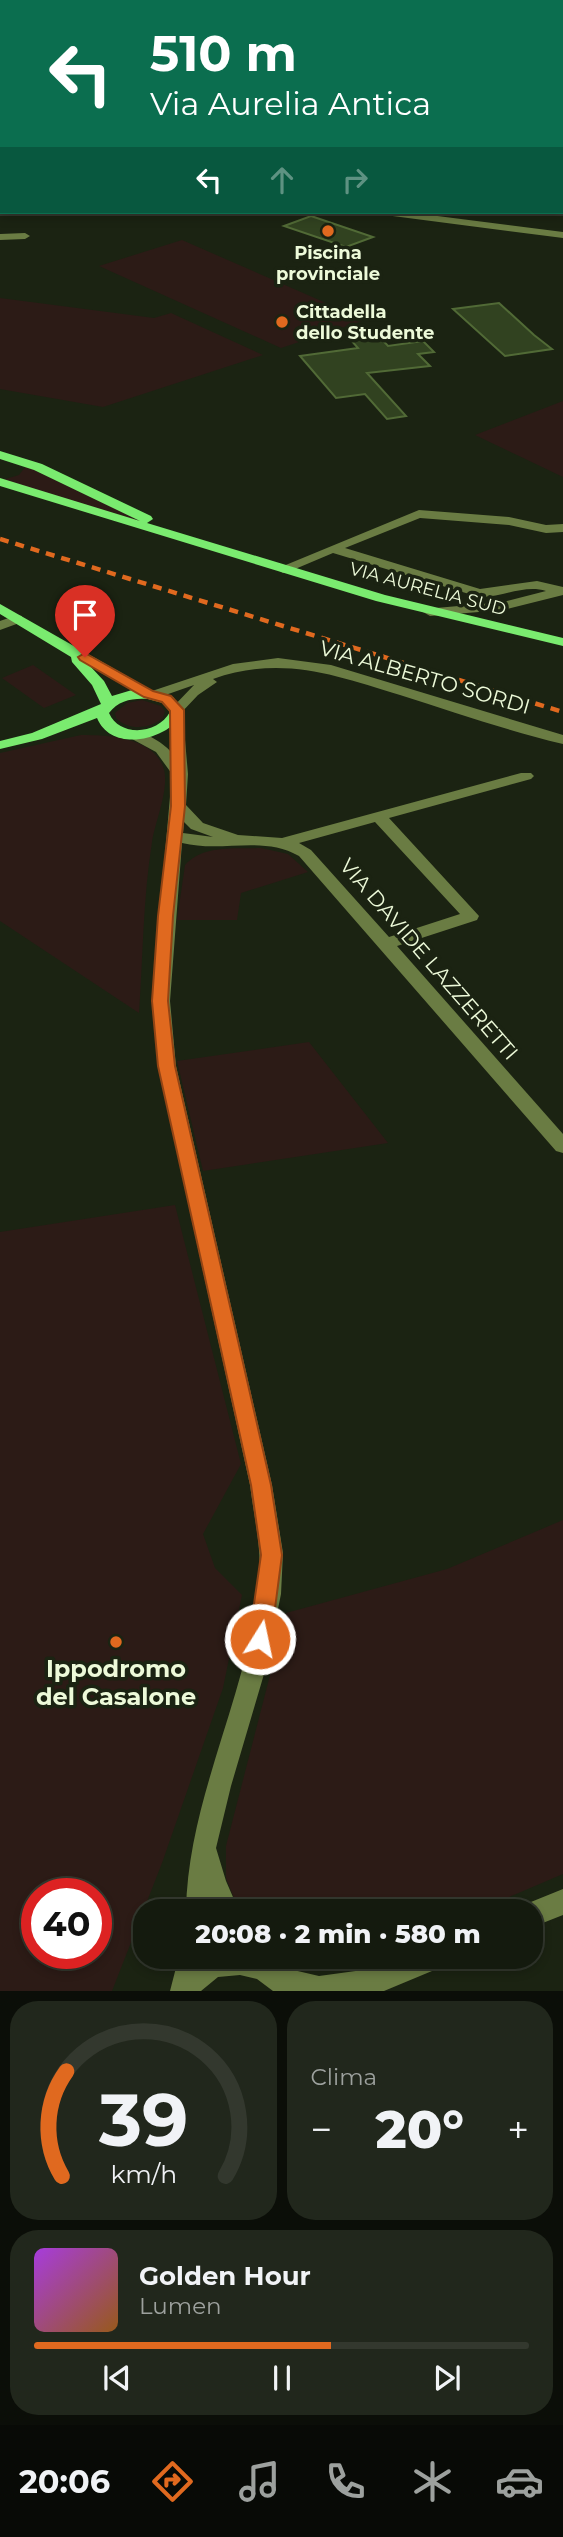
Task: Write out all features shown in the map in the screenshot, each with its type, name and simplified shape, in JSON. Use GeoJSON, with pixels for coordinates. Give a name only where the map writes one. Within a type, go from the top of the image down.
{"type":"FeatureCollection","features":[{"type":"Feature","properties":{"kind":"main road"},"geometry":{"type":"LineString","coordinates":[[0,455],[21,460],[209,546]]}},
{"type":"Feature","properties":{"kind":"main road"},"geometry":{"type":"LineString","coordinates":[[0,479],[15,471],[21,460]]}},
{"type":"Feature","properties":{"kind":"main road"},"geometry":{"type":"LineString","coordinates":[[0,479],[209,546]]}},
{"type":"Feature","properties":{"kind":"main road","name":"VIA AURELIA SUD"},"geometry":{"type":"LineString","coordinates":[[209,546],[430,612],[468,615],[563,642]]}},
{"type":"Feature","properties":{"kind":"main road"},"geometry":{"type":"LineString","coordinates":[[0,608],[66,649],[103,666],[151,694],[172,702],[177,714],[161,730],[80,730],[0,745]]}},
{"type":"Feature","properties":{"kind":"main road"},"geometry":{"type":"LineString","coordinates":[[66,649],[92,674],[106,707],[106,723],[122,732]]}},
{"type":"Feature","properties":{"kind":"main road"},"geometry":{"type":"LineString","coordinates":[[37,736],[126,696],[151,694]]}},
{"type":"Feature","properties":{"kind":"street"},"geometry":{"type":"LineString","coordinates":[[400,214],[563,235]]}},
{"type":"Feature","properties":{"kind":"street"},"geometry":{"type":"LineString","coordinates":[[0,237],[25,236]]}},
{"type":"Feature","properties":{"kind":"street","name":"VIA AURELIA SUD"},"geometry":{"type":"LineString","coordinates":[[283,569],[419,514],[509,521],[546,529],[563,528]]}},
{"type":"Feature","properties":{"kind":"street","name":"VIA AURELIA SUD"},"geometry":{"type":"LineString","coordinates":[[333,548],[479,593],[488,594],[540,583],[561,591]]}},
{"type":"Feature","properties":{"kind":"street"},"geometry":{"type":"LineString","coordinates":[[468,615],[561,591]]}},
{"type":"Feature","properties":{"kind":"street"},"geometry":{"type":"LineString","coordinates":[[489,621],[503,606]]}},
{"type":"Feature","properties":{"kind":"street"},"geometry":{"type":"LineString","coordinates":[[0,626],[17,619]]}},
{"type":"Feature","properties":{"kind":"street","name":"VIA ALBERTO SORDI"},"geometry":{"type":"LineString","coordinates":[[151,694],[242,664],[274,661],[300,663],[326,668],[563,740]]}},
{"type":"Feature","properties":{"kind":"street","name":"VIA ALBERTO SORDI"},"geometry":{"type":"LineString","coordinates":[[177,714],[193,692],[224,676],[251,669],[286,667],[320,673],[563,748]]}},
{"type":"Feature","properties":{"kind":"street"},"geometry":{"type":"LineString","coordinates":[[177,714],[180,774],[160,1001],[167,1066],[192,1189],[261,1485],[271,1555],[265,1612],[255,1665],[202,1843],[200,1899]]}},
{"type":"Feature","properties":{"kind":"street"},"geometry":{"type":"LineString","coordinates":[[122,732],[161,749],[180,774]]}},
{"type":"Feature","properties":{"kind":"street"},"geometry":{"type":"LineString","coordinates":[[173,845],[205,837],[285,842],[526,776]]}},
{"type":"Feature","properties":{"kind":"street"},"geometry":{"type":"LineString","coordinates":[[178,806],[205,837]]}},
{"type":"Feature","properties":{"kind":"street"},"geometry":{"type":"LineString","coordinates":[[378,816],[471,916],[386,944]]}},
{"type":"Feature","properties":{"kind":"street","name":"VIA DAVIDE LAZZERETTI"},"geometry":{"type":"LineString","coordinates":[[285,842],[305,853],[560,1137]]}},
{"type":"Feature","properties":{"kind":"street"},"geometry":{"type":"LineString","coordinates":[[202,1843],[220,1899]]}},
{"type":"Feature","properties":{"kind":"street"},"geometry":{"type":"LineString","coordinates":[[543,1910],[563,1902]]}},
{"type":"Feature","properties":{"kind":"street"},"geometry":{"type":"LineString","coordinates":[[183,1991],[205,1968],[224,1961],[243,1960],[262,1965],[277,1976],[318,1990],[343,1990],[374,1984],[406,1969]]}},
{"type":"Feature","properties":{"kind":"street"},"geometry":{"type":"LineString","coordinates":[[183,1991],[189,1969]]}},
{"type":"Feature","properties":{"kind":"shaded area"},"geometry":{"type":"Polygon","coordinates":[[[182,240],[365,320],[281,348],[99,266],[182,240]]]}},
{"type":"Feature","properties":{"kind":"shaded area"},"geometry":{"type":"Polygon","coordinates":[[[0,298],[154,318],[171,313],[263,355],[103,407],[0,389],[0,298]]]}},
{"type":"Feature","properties":{"kind":"shaded area"},"geometry":{"type":"Polygon","coordinates":[[[563,401],[563,477],[475,435],[563,401]]]}},
{"type":"Feature","properties":{"kind":"shaded area"},"geometry":{"type":"Polygon","coordinates":[[[26,466],[148,524],[2,480],[19,475],[26,466]]]}},
{"type":"Feature","properties":{"kind":"shaded area"},"geometry":{"type":"Polygon","coordinates":[[[33,665],[76,695],[44,708],[2,678],[33,665]]]}},
{"type":"Feature","properties":{"kind":"shaded area"},"geometry":{"type":"Polygon","coordinates":[[[142,700],[161,706],[165,711],[163,718],[146,726],[133,727],[116,718],[115,713],[127,703],[142,700]]]}},
{"type":"Feature","properties":{"kind":"shaded area"},"geometry":{"type":"Polygon","coordinates":[[[81,735],[115,737],[138,743],[156,755],[165,772],[164,792],[152,842],[147,884],[139,1013],[0,921],[0,753],[81,735]]]}},
{"type":"Feature","properties":{"kind":"shaded area"},"geometry":{"type":"Polygon","coordinates":[[[261,848],[288,854],[308,872],[241,893],[237,920],[177,920],[185,865],[192,858],[221,849],[261,848]]]}},
{"type":"Feature","properties":{"kind":"shaded area"},"geometry":{"type":"Polygon","coordinates":[[[309,1042],[388,1143],[203,1171],[177,1061],[309,1042]]]}},
{"type":"Feature","properties":{"kind":"shaded area","name":"Ippodromo del Casalone"},"geometry":{"type":"Polygon","coordinates":[[[175,1205],[241,1464],[203,1534],[215,1568],[242,1595],[223,1688],[148,1899],[133,1899],[133,1937],[112,1991],[0,1991],[0,1232],[175,1205]]]}},
{"type":"Feature","properties":{"kind":"shaded area"},"geometry":{"type":"Polygon","coordinates":[[[563,1520],[563,1874],[504,1899],[234,1899],[226,1878],[226,1846],[286,1613],[447,1569],[563,1520]]]}},
{"type":"Feature","properties":{"kind":"building","name":"Piscina provinciale"},"geometry":{"type":"Polygon","coordinates":[[[311,216],[373,237],[346,247],[284,226],[311,216]]]}},
{"type":"Feature","properties":{"kind":"building"},"geometry":{"type":"Polygon","coordinates":[[[499,303],[552,349],[505,356],[453,309],[499,303]]]}},
{"type":"Feature","properties":{"kind":"building"},"geometry":{"type":"Polygon","coordinates":[[[378,335],[388,346],[423,341],[434,352],[418,354],[430,366],[367,373],[406,416],[387,419],[365,394],[336,398],[300,356],[358,348],[350,339],[378,335]]]}},
{"type":"Feature","properties":{"kind":"railway"},"geometry":{"type":"LineString","coordinates":[[0,539],[563,712]]}},
{"type":"Feature","properties":{"kind":"place","name":"Piscina provinciale"},"geometry":{"type":"Point","coordinates":[328,231]}},
{"type":"Feature","properties":{"kind":"place","name":"Cittadella dello Studente"},"geometry":{"type":"Point","coordinates":[282,322]}},
{"type":"Feature","properties":{"kind":"place","name":"Ippodromo del Casalone"},"geometry":{"type":"Point","coordinates":[116,1642]}},
{"type":"Feature","properties":{"kind":"route"},"geometry":{"type":"LineString","coordinates":[[85,657],[148,694],[167,699],[177,710],[180,774],[160,1001],[167,1066],[192,1189],[261,1485],[271,1555],[260,1639]]}}]}
